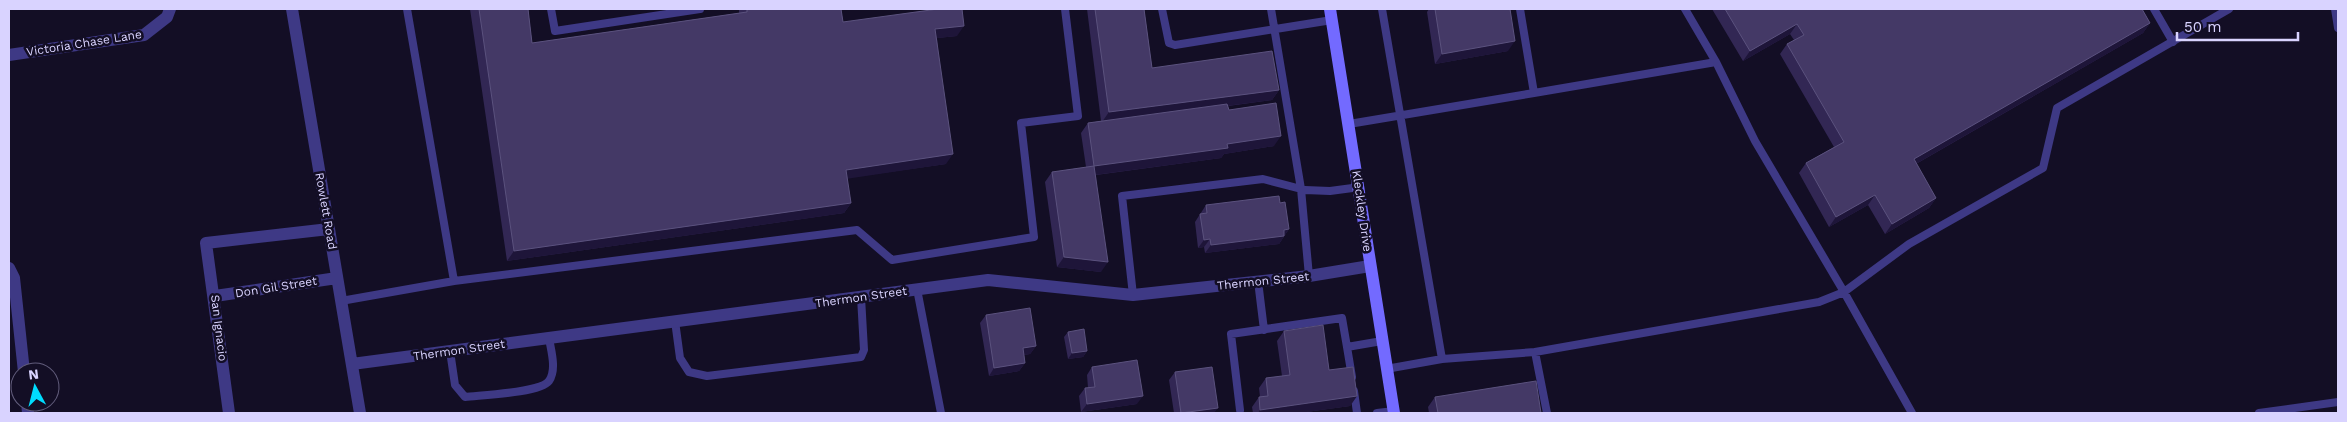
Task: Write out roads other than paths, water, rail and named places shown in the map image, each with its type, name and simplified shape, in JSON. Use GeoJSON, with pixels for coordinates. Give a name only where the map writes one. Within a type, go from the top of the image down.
{"type":"FeatureCollection","features":[{"type":"Feature","properties":{"kind":"street","name":"Victoria Chase Lane"},"geometry":{"type":"LineString","coordinates":[[9,55],[144,35],[166,17],[170,9]]}},
{"type":"Feature","properties":{"kind":"street","name":"Rowlett Road"},"geometry":{"type":"LineString","coordinates":[[292,9],[360,413]]}},
{"type":"Feature","properties":{"kind":"street","name":"Kleckley Drive"},"geometry":{"type":"LineString","coordinates":[[1331,14],[1360,187],[1370,266],[1394,412]]}},
{"type":"Feature","properties":{"kind":"street","name":"San Ignacio"},"geometry":{"type":"LineString","coordinates":[[229,413],[215,296],[206,243],[329,229]]}},
{"type":"Feature","properties":{"kind":"street","name":"Thermon Street"},"geometry":{"type":"LineString","coordinates":[[352,364],[988,280],[1133,295],[1309,276],[1370,266]]}},
{"type":"Feature","properties":{"kind":"street"},"geometry":{"type":"LineString","coordinates":[[9,268],[14,278],[23,362]]}},
{"type":"Feature","properties":{"kind":"street","name":"Don Gil Street"},"geometry":{"type":"LineString","coordinates":[[215,296],[337,278]]}},
{"type":"Feature","properties":{"kind":"lane"},"geometry":{"type":"LineString","coordinates":[[407,9],[454,281]]}},
{"type":"Feature","properties":{"kind":"lane"},"geometry":{"type":"LineString","coordinates":[[552,9],[554,31],[700,9]]}},
{"type":"Feature","properties":{"kind":"lane"},"geometry":{"type":"LineString","coordinates":[[341,301],[454,281],[857,230],[892,260],[1034,236],[1021,123],[1078,116],[1065,9]]}},
{"type":"Feature","properties":{"kind":"lane"},"geometry":{"type":"LineString","coordinates":[[1162,9],[1166,39],[1169,43],[1175,45],[1275,29],[1331,14]]}},
{"type":"Feature","properties":{"kind":"lane"},"geometry":{"type":"LineString","coordinates":[[1272,9],[1302,189],[1309,276]]}},
{"type":"Feature","properties":{"kind":"lane"},"geometry":{"type":"LineString","coordinates":[[1382,9],[1442,359]]}},
{"type":"Feature","properties":{"kind":"lane"},"geometry":{"type":"LineString","coordinates":[[1520,9],[1534,92]]}},
{"type":"Feature","properties":{"kind":"lane"},"geometry":{"type":"LineString","coordinates":[[1684,9],[1716,62],[1755,141],[1844,292],[1912,413]]}},
{"type":"Feature","properties":{"kind":"lane"},"geometry":{"type":"LineString","coordinates":[[2154,9],[2173,42]]}},
{"type":"Feature","properties":{"kind":"lane"},"geometry":{"type":"LineString","coordinates":[[1386,369],[1442,359],[1535,352],[1819,302],[1844,292],[1909,244],[2043,168],[2056,108],[2229,9]]}},
{"type":"Feature","properties":{"kind":"lane"},"geometry":{"type":"LineString","coordinates":[[2335,9],[2338,28]]}},
{"type":"Feature","properties":{"kind":"lane"},"geometry":{"type":"LineString","coordinates":[[1349,124],[1716,62]]}},
{"type":"Feature","properties":{"kind":"lane"},"geometry":{"type":"LineString","coordinates":[[1133,295],[1122,196],[1263,179],[1302,189],[1330,191],[1360,187]]}},
{"type":"Feature","properties":{"kind":"lane"},"geometry":{"type":"LineString","coordinates":[[1258,281],[1264,330]]}},
{"type":"Feature","properties":{"kind":"lane"},"geometry":{"type":"LineString","coordinates":[[917,289],[941,413]]}},
{"type":"Feature","properties":{"kind":"lane"},"geometry":{"type":"LineString","coordinates":[[675,321],[680,358],[689,372],[707,376],[861,357],[864,350],[861,297]]}},
{"type":"Feature","properties":{"kind":"lane"},"geometry":{"type":"LineString","coordinates":[[1240,410],[1231,334],[1342,318],[1357,413]]}},
{"type":"Feature","properties":{"kind":"lane"},"geometry":{"type":"LineString","coordinates":[[450,351],[455,385],[465,397],[538,388],[549,381],[554,367],[548,338]]}},
{"type":"Feature","properties":{"kind":"lane"},"geometry":{"type":"LineString","coordinates":[[1347,347],[1382,341]]}},
{"type":"Feature","properties":{"kind":"lane"},"geometry":{"type":"LineString","coordinates":[[1535,352],[1547,413]]}},
{"type":"Feature","properties":{"kind":"lane"},"geometry":{"type":"LineString","coordinates":[[2259,413],[2338,402]]}},
{"type":"Feature","properties":{"kind":"lane"},"geometry":{"type":"LineString","coordinates":[[1377,413],[1394,412]]}}]}
